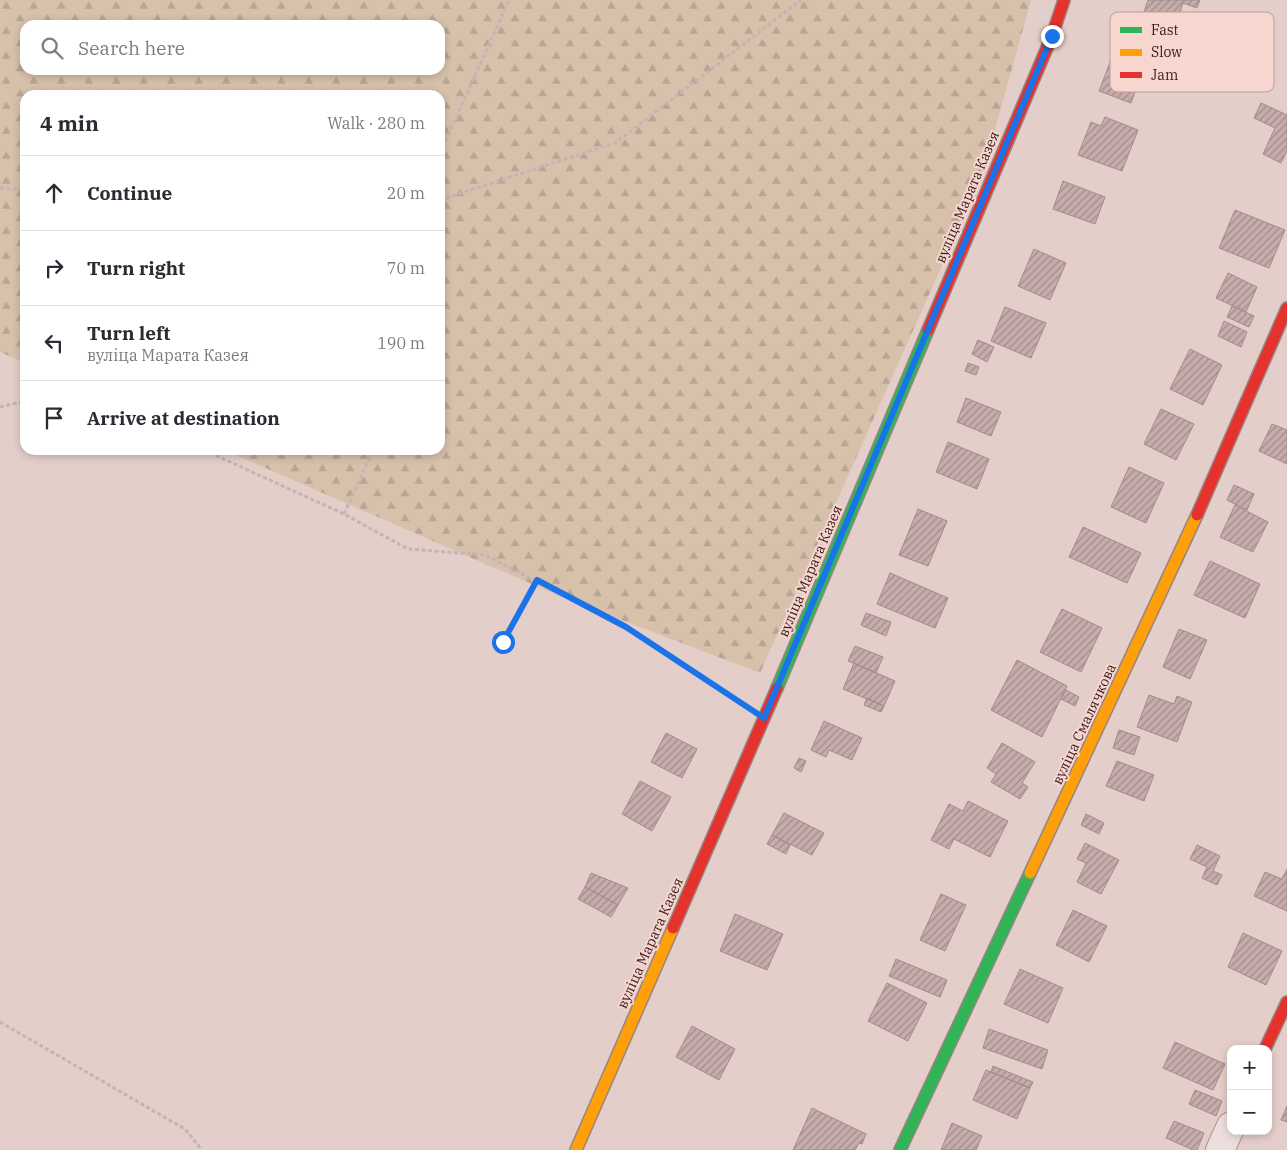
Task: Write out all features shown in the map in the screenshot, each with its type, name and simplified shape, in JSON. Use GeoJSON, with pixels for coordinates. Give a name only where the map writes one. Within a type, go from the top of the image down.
{"type":"FeatureCollection","features":[{"type":"Feature","properties":{"kind":"street","name":"вуліца Марата Казея"},"geometry":{"type":"LineString","coordinates":[[576,1150],[764,718],[1052,36],[1064,0]]}},
{"type":"Feature","properties":{"kind":"street","name":"вуліца Смалячкова"},"geometry":{"type":"LineString","coordinates":[[900,1150],[1190,532],[1287,308]]}},
{"type":"Feature","properties":{"kind":"street"},"geometry":{"type":"LineString","coordinates":[[1266,1045],[1287,1002]]}},
{"type":"Feature","properties":{"kind":"street"},"geometry":{"type":"LineString","coordinates":[[1220,1150],[1227,1135]]}},
{"type":"Feature","properties":{"kind":"path"},"geometry":{"type":"LineString","coordinates":[[445,142],[509,0]]}},
{"type":"Feature","properties":{"kind":"path"},"geometry":{"type":"LineString","coordinates":[[445,198],[615,143],[801,0]]}},
{"type":"Feature","properties":{"kind":"path"},"geometry":{"type":"LineString","coordinates":[[0,188],[20,190]]}},
{"type":"Feature","properties":{"kind":"path"},"geometry":{"type":"LineString","coordinates":[[0,407],[20,402]]}},
{"type":"Feature","properties":{"kind":"path"},"geometry":{"type":"LineString","coordinates":[[215,455],[344,514],[408,549],[485,555],[626,627],[764,718]]}},
{"type":"Feature","properties":{"kind":"path"},"geometry":{"type":"LineString","coordinates":[[344,514],[371,455]]}},
{"type":"Feature","properties":{"kind":"path"},"geometry":{"type":"LineString","coordinates":[[503,642],[537,580]]}},
{"type":"Feature","properties":{"kind":"path"},"geometry":{"type":"LineString","coordinates":[[0,1022],[185,1128],[202,1150]]}},
{"type":"Feature","properties":{"kind":"green space"},"geometry":{"type":"Polygon","coordinates":[[[0,0],[1031,0],[982,176],[760,673],[559,596],[235,455],[445,455],[445,90],[20,90],[20,361],[0,352],[0,0]]]}},
{"type":"Feature","properties":{"kind":"building"},"geometry":{"type":"Polygon","coordinates":[[[1148,0],[1200,0],[1197,8],[1183,3],[1180,12],[1144,12],[1148,0]]]}},
{"type":"Feature","properties":{"kind":"building"},"geometry":{"type":"Polygon","coordinates":[[[1110,62],[1110,92],[1135,92],[1131,103],[1099,91],[1110,62]]]}},
{"type":"Feature","properties":{"kind":"building"},"geometry":{"type":"Polygon","coordinates":[[[1261,103],[1287,115],[1287,151],[1281,163],[1263,154],[1275,128],[1254,118],[1261,103]]]}},
{"type":"Feature","properties":{"kind":"building"},"geometry":{"type":"Polygon","coordinates":[[[1105,117],[1138,130],[1122,171],[1078,155],[1091,122],[1101,126],[1105,117]]]}},
{"type":"Feature","properties":{"kind":"building"},"geometry":{"type":"Polygon","coordinates":[[[1063,181],[1105,197],[1095,224],[1053,209],[1063,181]]]}},
{"type":"Feature","properties":{"kind":"building"},"geometry":{"type":"Polygon","coordinates":[[[1235,210],[1285,230],[1269,268],[1219,248],[1235,210]]]}},
{"type":"Feature","properties":{"kind":"building"},"geometry":{"type":"Polygon","coordinates":[[[1034,249],[1066,263],[1050,300],[1018,286],[1034,249]]]}},
{"type":"Feature","properties":{"kind":"building"},"geometry":{"type":"Polygon","coordinates":[[[1228,273],[1257,287],[1246,312],[1216,298],[1228,273]]]}},
{"type":"Feature","properties":{"kind":"building"},"geometry":{"type":"Polygon","coordinates":[[[1232,306],[1254,316],[1249,327],[1227,317],[1232,306]]]}},
{"type":"Feature","properties":{"kind":"building"},"geometry":{"type":"Polygon","coordinates":[[[1005,307],[1046,323],[1031,358],[991,341],[1005,307]]]}},
{"type":"Feature","properties":{"kind":"building"},"geometry":{"type":"Polygon","coordinates":[[[1224,321],[1247,332],[1241,347],[1218,336],[1224,321]]]}},
{"type":"Feature","properties":{"kind":"building"},"geometry":{"type":"Polygon","coordinates":[[[978,340],[994,347],[987,362],[972,354],[978,340]]]}},
{"type":"Feature","properties":{"kind":"building"},"geometry":{"type":"Polygon","coordinates":[[[1190,349],[1222,365],[1203,405],[1170,389],[1190,349]]]}},
{"type":"Feature","properties":{"kind":"building"},"geometry":{"type":"Polygon","coordinates":[[[968,363],[979,367],[976,375],[965,371],[968,363]]]}},
{"type":"Feature","properties":{"kind":"building"},"geometry":{"type":"Polygon","coordinates":[[[966,398],[1001,412],[991,436],[957,422],[966,398]]]}},
{"type":"Feature","properties":{"kind":"building"},"geometry":{"type":"Polygon","coordinates":[[[1161,409],[1194,424],[1176,460],[1144,444],[1161,409]]]}},
{"type":"Feature","properties":{"kind":"building"},"geometry":{"type":"Polygon","coordinates":[[[1272,424],[1287,430],[1287,464],[1259,451],[1272,424]]]}},
{"type":"Feature","properties":{"kind":"building"},"geometry":{"type":"Polygon","coordinates":[[[948,442],[989,459],[977,489],[936,472],[948,442]]]}},
{"type":"Feature","properties":{"kind":"building"},"geometry":{"type":"Polygon","coordinates":[[[1129,467],[1164,483],[1146,523],[1111,507],[1129,467]]]}},
{"type":"Feature","properties":{"kind":"building"},"geometry":{"type":"Polygon","coordinates":[[[1234,485],[1254,494],[1247,510],[1227,500],[1234,485]]]}},
{"type":"Feature","properties":{"kind":"building"},"geometry":{"type":"Polygon","coordinates":[[[1235,505],[1268,522],[1253,552],[1220,537],[1235,505]]]}},
{"type":"Feature","properties":{"kind":"building"},"geometry":{"type":"Polygon","coordinates":[[[918,509],[947,521],[928,566],[899,555],[918,509]]]}},
{"type":"Feature","properties":{"kind":"building"},"geometry":{"type":"Polygon","coordinates":[[[1083,527],[1141,553],[1127,583],[1069,557],[1083,527]]]}},
{"type":"Feature","properties":{"kind":"building"},"geometry":{"type":"Polygon","coordinates":[[[1210,561],[1260,584],[1245,618],[1194,595],[1210,561]]]}},
{"type":"Feature","properties":{"kind":"building"},"geometry":{"type":"Polygon","coordinates":[[[890,573],[948,598],[935,628],[877,604],[890,573]]]}},
{"type":"Feature","properties":{"kind":"building"},"geometry":{"type":"Polygon","coordinates":[[[1062,609],[1102,628],[1081,672],[1040,652],[1062,609]]]}},
{"type":"Feature","properties":{"kind":"building"},"geometry":{"type":"Polygon","coordinates":[[[866,613],[891,622],[886,636],[861,625],[866,613]]]}},
{"type":"Feature","properties":{"kind":"building"},"geometry":{"type":"Polygon","coordinates":[[[1179,629],[1207,640],[1190,679],[1163,667],[1179,629]]]}},
{"type":"Feature","properties":{"kind":"building"},"geometry":{"type":"Polygon","coordinates":[[[855,646],[883,657],[876,673],[848,661],[855,646]]]}},
{"type":"Feature","properties":{"kind":"building"},"geometry":{"type":"Polygon","coordinates":[[[1017,660],[1067,686],[1042,737],[991,710],[1017,660]]]}},
{"type":"Feature","properties":{"kind":"building"},"geometry":{"type":"Polygon","coordinates":[[[854,663],[895,681],[884,706],[843,689],[854,663]]]}},
{"type":"Feature","properties":{"kind":"building"},"geometry":{"type":"Polygon","coordinates":[[[1066,690],[1079,697],[1075,706],[1061,699],[1066,690]]]}},
{"type":"Feature","properties":{"kind":"building"},"geometry":{"type":"Polygon","coordinates":[[[1149,695],[1174,704],[1177,696],[1192,702],[1177,742],[1137,727],[1149,695]]]}},
{"type":"Feature","properties":{"kind":"building"},"geometry":{"type":"Polygon","coordinates":[[[867,698],[884,706],[881,712],[864,705],[867,698]]]}},
{"type":"Feature","properties":{"kind":"building"},"geometry":{"type":"Polygon","coordinates":[[[824,721],[862,738],[852,760],[829,750],[826,757],[811,750],[824,721]]]}},
{"type":"Feature","properties":{"kind":"building"},"geometry":{"type":"Polygon","coordinates":[[[1119,730],[1140,737],[1134,755],[1113,748],[1119,730]]]}},
{"type":"Feature","properties":{"kind":"building"},"geometry":{"type":"Polygon","coordinates":[[[666,733],[697,749],[682,778],[651,762],[666,733]]]}},
{"type":"Feature","properties":{"kind":"building"},"geometry":{"type":"Polygon","coordinates":[[[1002,743],[1035,762],[1022,783],[1028,787],[1020,799],[991,782],[996,774],[987,768],[1002,743]]]}},
{"type":"Feature","properties":{"kind":"building"},"geometry":{"type":"Polygon","coordinates":[[[799,758],[806,761],[801,772],[794,768],[799,758]]]}},
{"type":"Feature","properties":{"kind":"building"},"geometry":{"type":"Polygon","coordinates":[[[1117,761],[1154,775],[1144,801],[1106,786],[1117,761]]]}},
{"type":"Feature","properties":{"kind":"building"},"geometry":{"type":"Polygon","coordinates":[[[640,781],[671,797],[652,831],[622,814],[640,781]]]}},
{"type":"Feature","properties":{"kind":"building"},"geometry":{"type":"Polygon","coordinates":[[[968,801],[1008,821],[990,857],[954,839],[949,849],[931,840],[949,804],[963,811],[968,801]]]}},
{"type":"Feature","properties":{"kind":"building"},"geometry":{"type":"Polygon","coordinates":[[[784,813],[824,833],[812,855],[772,835],[784,813]]]}},
{"type":"Feature","properties":{"kind":"building"},"geometry":{"type":"Polygon","coordinates":[[[1086,814],[1104,823],[1099,834],[1081,825],[1086,814]]]}},
{"type":"Feature","properties":{"kind":"building"},"geometry":{"type":"Polygon","coordinates":[[[772,835],[790,845],[786,854],[767,844],[772,835]]]}},
{"type":"Feature","properties":{"kind":"building"},"geometry":{"type":"Polygon","coordinates":[[[1085,843],[1119,860],[1101,894],[1077,882],[1086,863],[1077,859],[1085,843]]]}},
{"type":"Feature","properties":{"kind":"building"},"geometry":{"type":"Polygon","coordinates":[[[1197,845],[1220,856],[1213,871],[1222,875],[1217,885],[1202,878],[1207,867],[1190,859],[1197,845]]]}},
{"type":"Feature","properties":{"kind":"building"},"geometry":{"type":"Polygon","coordinates":[[[1287,869],[1287,911],[1254,896],[1265,872],[1282,879],[1287,869]]]}},
{"type":"Feature","properties":{"kind":"building"},"geometry":{"type":"Polygon","coordinates":[[[591,873],[628,888],[618,905],[585,887],[591,873]]]}},
{"type":"Feature","properties":{"kind":"building"},"geometry":{"type":"Polygon","coordinates":[[[585,887],[618,905],[611,917],[578,899],[585,887]]]}},
{"type":"Feature","properties":{"kind":"building"},"geometry":{"type":"Polygon","coordinates":[[[941,894],[966,905],[945,951],[920,940],[941,894]]]}},
{"type":"Feature","properties":{"kind":"building"},"geometry":{"type":"Polygon","coordinates":[[[1073,910],[1107,926],[1089,962],[1056,945],[1073,910]]]}},
{"type":"Feature","properties":{"kind":"building"},"geometry":{"type":"Polygon","coordinates":[[[735,914],[783,934],[767,970],[720,951],[735,914]]]}},
{"type":"Feature","properties":{"kind":"building"},"geometry":{"type":"Polygon","coordinates":[[[1243,933],[1282,951],[1266,985],[1228,967],[1243,933]]]}},
{"type":"Feature","properties":{"kind":"building"},"geometry":{"type":"Polygon","coordinates":[[[896,959],[947,980],[940,997],[889,976],[896,959]]]}},
{"type":"Feature","properties":{"kind":"building"},"geometry":{"type":"Polygon","coordinates":[[[1020,969],[1063,988],[1048,1023],[1004,1004],[1020,969]]]}},
{"type":"Feature","properties":{"kind":"building"},"geometry":{"type":"Polygon","coordinates":[[[887,983],[927,1003],[908,1041],[868,1021],[887,983]]]}},
{"type":"Feature","properties":{"kind":"building"},"geometry":{"type":"Polygon","coordinates":[[[692,1026],[735,1049],[719,1080],[676,1057],[692,1026]]]}},
{"type":"Feature","properties":{"kind":"building"},"geometry":{"type":"Polygon","coordinates":[[[989,1029],[1048,1050],[1042,1069],[983,1048],[989,1029]]]}},
{"type":"Feature","properties":{"kind":"building"},"geometry":{"type":"Polygon","coordinates":[[[1175,1042],[1225,1064],[1213,1090],[1163,1068],[1175,1042]]]}},
{"type":"Feature","properties":{"kind":"building"},"geometry":{"type":"Polygon","coordinates":[[[993,1066],[1033,1082],[1030,1088],[991,1072],[993,1066]]]}},
{"type":"Feature","properties":{"kind":"building"},"geometry":{"type":"Polygon","coordinates":[[[986,1070],[1030,1088],[1017,1119],[973,1100],[986,1070]]]}},
{"type":"Feature","properties":{"kind":"building"},"geometry":{"type":"Polygon","coordinates":[[[1195,1090],[1222,1101],[1216,1116],[1189,1104],[1195,1090]]]}},
{"type":"Feature","properties":{"kind":"building"},"geometry":{"type":"Polygon","coordinates":[[[1287,1106],[1287,1122],[1281,1120],[1287,1106]]]}},
{"type":"Feature","properties":{"kind":"building"},"geometry":{"type":"Polygon","coordinates":[[[812,1108],[866,1134],[862,1144],[859,1143],[855,1150],[793,1150],[812,1108]]]}},
{"type":"Feature","properties":{"kind":"building"},"geometry":{"type":"Polygon","coordinates":[[[1174,1121],[1204,1133],[1197,1150],[1166,1138],[1174,1121]]]}},
{"type":"Feature","properties":{"kind":"building"},"geometry":{"type":"Polygon","coordinates":[[[952,1123],[982,1136],[976,1150],[941,1150],[952,1123]]]}},
{"type":"Feature","properties":{"kind":"traffic: fast"},"geometry":{"type":"LineString","coordinates":[[777,688],[928,330]]}},
{"type":"Feature","properties":{"kind":"traffic: fast"},"geometry":{"type":"LineString","coordinates":[[900,1150],[1030,873]]}},
{"type":"Feature","properties":{"kind":"traffic: slow"},"geometry":{"type":"LineString","coordinates":[[1030,873],[1197,515]]}},
{"type":"Feature","properties":{"kind":"traffic: slow"},"geometry":{"type":"LineString","coordinates":[[576,1150],[673,928]]}},
{"type":"Feature","properties":{"kind":"traffic: jam"},"geometry":{"type":"LineString","coordinates":[[928,330],[1052,36],[1064,0]]}},
{"type":"Feature","properties":{"kind":"traffic: jam"},"geometry":{"type":"LineString","coordinates":[[1197,515],[1287,308]]}},
{"type":"Feature","properties":{"kind":"traffic: jam"},"geometry":{"type":"LineString","coordinates":[[673,928],[777,688]]}},
{"type":"Feature","properties":{"kind":"traffic: jam"},"geometry":{"type":"LineString","coordinates":[[1267,1045],[1287,1002]]}},
{"type":"Feature","properties":{"kind":"route"},"geometry":{"type":"LineString","coordinates":[[503,642],[537,580],[626,627],[764,718],[1052,36]]}}]}
